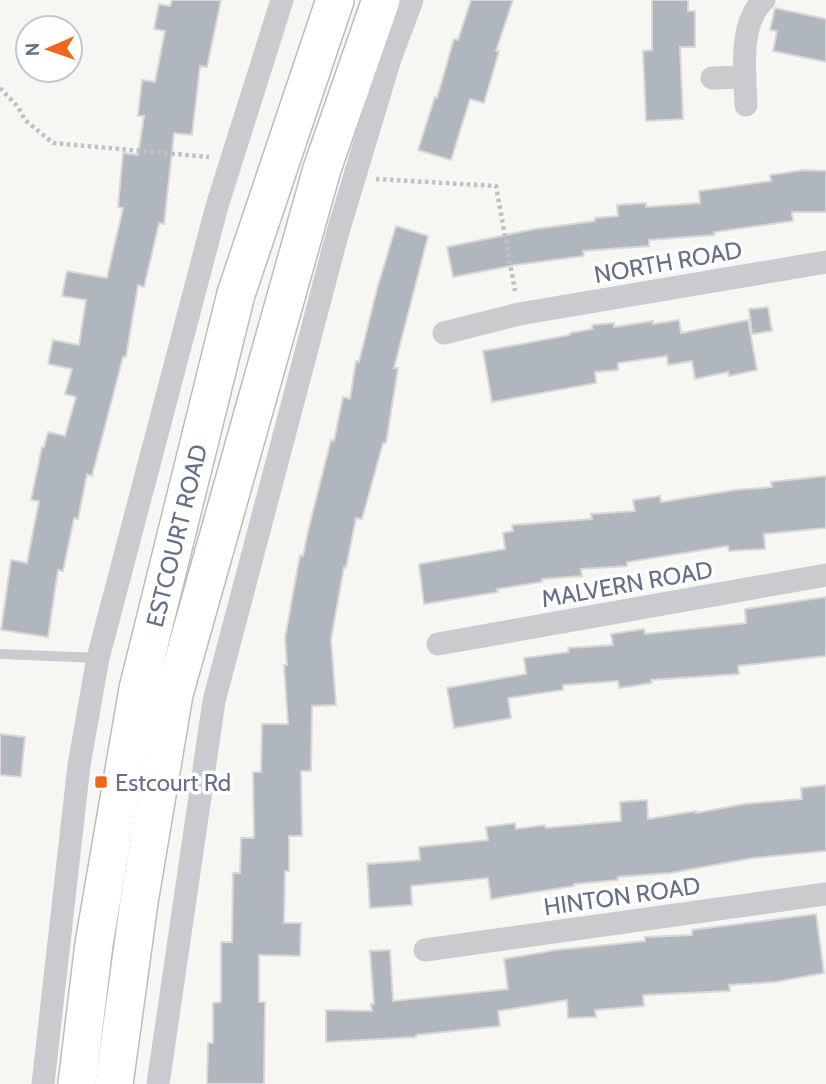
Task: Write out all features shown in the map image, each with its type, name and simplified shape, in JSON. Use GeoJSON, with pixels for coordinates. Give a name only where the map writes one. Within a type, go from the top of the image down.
{"type":"FeatureCollection","features":[{"type":"Feature","properties":{"kind":"main road","name":"ESTCOURT ROAD"},"geometry":{"type":"LineString","coordinates":[[76,1084],[94,944],[138,689],[236,294],[335,0]]}},
{"type":"Feature","properties":{"kind":"main road","name":"ESTCOURT ROAD"},"geometry":{"type":"LineString","coordinates":[[114,1084],[139,902],[174,694],[322,169],[376,54],[380,0]]}},
{"type":"Feature","properties":{"kind":"street","name":"ESTCOURT ROAD"},"geometry":{"type":"LineString","coordinates":[[43,1084],[79,765],[98,658],[231,159],[282,0]]}},
{"type":"Feature","properties":{"kind":"street","name":"ESTCOURT ROAD"},"geometry":{"type":"LineString","coordinates":[[158,1084],[214,701],[333,248],[355,178],[376,54],[412,0]]}},
{"type":"Feature","properties":{"kind":"street"},"geometry":{"type":"LineString","coordinates":[[746,105],[744,44],[757,6],[764,0]]}},
{"type":"Feature","properties":{"kind":"street"},"geometry":{"type":"LineString","coordinates":[[712,78],[745,77]]}},
{"type":"Feature","properties":{"kind":"street","name":"NORTH ROAD"},"geometry":{"type":"LineString","coordinates":[[444,333],[519,314],[826,262]]}},
{"type":"Feature","properties":{"kind":"street","name":"MALVERN ROAD"},"geometry":{"type":"LineString","coordinates":[[438,645],[826,575]]}},
{"type":"Feature","properties":{"kind":"street","name":"HINTON ROAD"},"geometry":{"type":"LineString","coordinates":[[425,950],[826,894]]}},
{"type":"Feature","properties":{"kind":"lane"},"geometry":{"type":"LineString","coordinates":[[0,654],[98,658]]}},
{"type":"Feature","properties":{"kind":"path"},"geometry":{"type":"LineString","coordinates":[[0,88],[18,107],[24,120],[53,143],[231,159]]}},
{"type":"Feature","properties":{"kind":"path"},"geometry":{"type":"LineString","coordinates":[[355,178],[496,186],[519,314]]}},
{"type":"Feature","properties":{"kind":"building"},"geometry":{"type":"Polygon","coordinates":[[[172,0],[221,0],[207,67],[200,66],[192,135],[174,133],[164,224],[159,223],[144,287],[138,285],[126,357],[123,357],[92,476],[87,474],[78,519],[74,518],[63,571],[58,570],[48,637],[1,630],[11,560],[27,563],[39,501],[31,500],[42,447],[48,432],[65,436],[76,397],[65,394],[72,369],[48,364],[53,340],[79,345],[86,300],[62,296],[67,271],[107,278],[123,208],[118,207],[123,153],[138,155],[144,116],[138,116],[142,80],[155,82],[165,31],[154,29],[159,4],[170,6],[172,0]]]}},
{"type":"Feature","properties":{"kind":"building"},"geometry":{"type":"Polygon","coordinates":[[[471,0],[513,0],[496,51],[499,51],[484,103],[470,99],[451,160],[418,150],[454,39],[458,40],[471,0]]]}},
{"type":"Feature","properties":{"kind":"building"},"geometry":{"type":"Polygon","coordinates":[[[652,0],[688,0],[688,11],[695,11],[695,47],[680,47],[683,119],[646,121],[643,51],[652,50],[652,0]]]}},
{"type":"Feature","properties":{"kind":"building"},"geometry":{"type":"Polygon","coordinates":[[[775,8],[826,19],[826,62],[773,51],[777,31],[770,30],[775,8]]]}},
{"type":"Feature","properties":{"kind":"building"},"geometry":{"type":"Polygon","coordinates":[[[804,170],[826,171],[826,212],[792,212],[793,221],[714,232],[714,235],[649,240],[649,246],[583,251],[584,256],[453,277],[447,247],[535,229],[595,221],[595,218],[618,216],[617,205],[646,203],[646,207],[700,203],[699,191],[771,181],[770,175],[804,170]]]}},
{"type":"Feature","properties":{"kind":"building"},"geometry":{"type":"Polygon","coordinates":[[[396,226],[428,236],[394,368],[398,368],[386,443],[383,443],[362,519],[356,518],[346,568],[344,567],[331,639],[336,705],[312,706],[311,771],[301,771],[302,836],[289,836],[289,871],[285,871],[284,923],[301,923],[300,956],[259,955],[259,1002],[265,1002],[264,1084],[207,1084],[208,1043],[213,1043],[213,1003],[221,1002],[221,942],[232,942],[233,873],[240,873],[241,838],[254,838],[253,772],[261,772],[262,724],[288,724],[285,638],[300,555],[303,556],[343,397],[350,399],[356,361],[359,362],[396,226]]]}},
{"type":"Feature","properties":{"kind":"building"},"geometry":{"type":"Polygon","coordinates":[[[768,307],[772,331],[752,334],[749,309],[768,307]]]}},
{"type":"Feature","properties":{"kind":"building"},"geometry":{"type":"Polygon","coordinates":[[[679,320],[681,333],[748,320],[757,370],[729,376],[728,372],[695,379],[692,361],[668,365],[667,356],[618,363],[618,370],[595,372],[596,383],[492,402],[483,351],[570,335],[593,329],[592,325],[614,323],[614,327],[679,320]]]}},
{"type":"Feature","properties":{"kind":"building"},"geometry":{"type":"Polygon","coordinates":[[[826,476],[826,528],[764,534],[765,549],[729,551],[728,546],[627,562],[627,566],[581,569],[582,576],[542,579],[542,582],[497,589],[498,592],[424,604],[419,564],[505,549],[503,533],[513,531],[512,525],[592,519],[591,514],[635,511],[633,500],[660,496],[661,502],[772,487],[771,482],[826,476]]]}},
{"type":"Feature","properties":{"kind":"building"},"geometry":{"type":"Polygon","coordinates":[[[826,597],[826,656],[738,666],[739,674],[651,680],[652,683],[619,688],[618,681],[563,685],[563,690],[508,698],[511,718],[454,728],[447,688],[526,674],[524,658],[569,652],[568,648],[613,645],[611,634],[644,629],[645,634],[746,623],[745,609],[826,597]]]}},
{"type":"Feature","properties":{"kind":"building"},"geometry":{"type":"Polygon","coordinates":[[[0,734],[25,737],[21,777],[0,775],[0,734]]]}},
{"type":"Feature","properties":{"kind":"building"},"geometry":{"type":"Polygon","coordinates":[[[826,785],[826,851],[753,858],[670,873],[618,877],[618,880],[574,884],[491,899],[488,878],[411,886],[412,905],[370,908],[367,864],[420,860],[419,847],[488,840],[486,827],[515,823],[516,829],[545,825],[546,828],[621,821],[620,802],[647,800],[648,819],[744,804],[802,799],[801,788],[826,785]]]}},
{"type":"Feature","properties":{"kind":"building"},"geometry":{"type":"Polygon","coordinates":[[[816,914],[824,973],[775,982],[729,985],[730,991],[643,995],[644,1006],[595,1010],[596,1017],[568,1018],[567,1000],[498,1011],[500,1026],[416,1037],[326,1042],[326,1010],[372,1011],[371,1004],[374,1004],[370,951],[390,950],[393,1001],[508,989],[504,959],[556,950],[645,941],[645,937],[692,935],[692,930],[816,914]]]}},
{"type":"Feature","properties":{"kind":"place","name":"Estcourt Rd"},"geometry":{"type":"Point","coordinates":[101,782]}}]}
